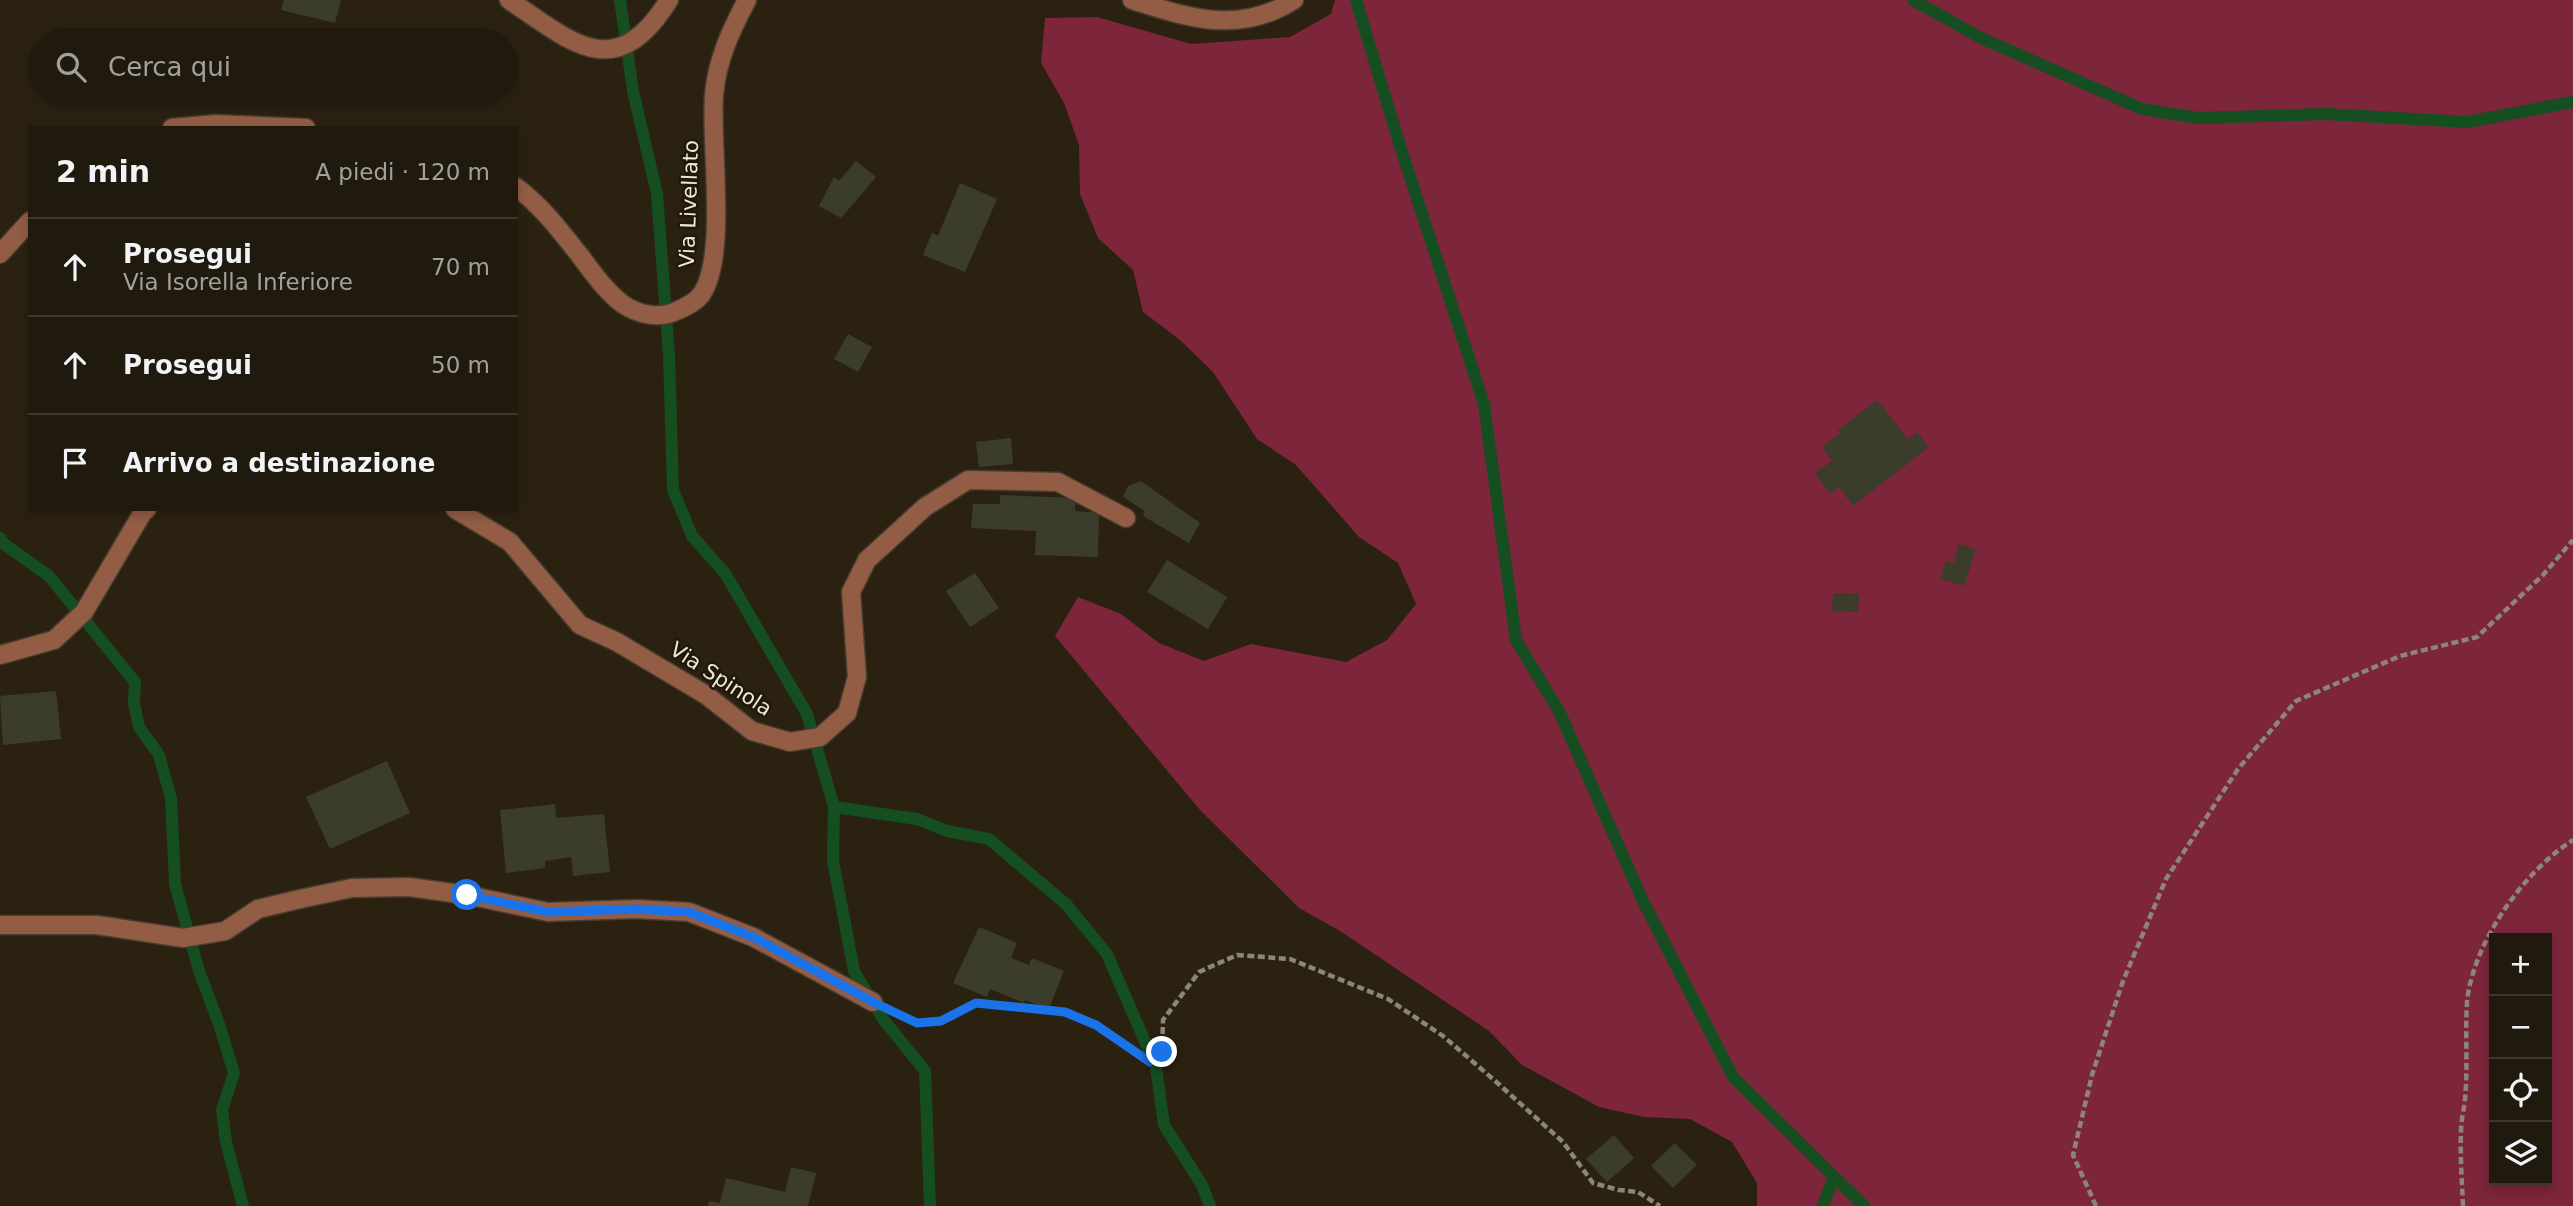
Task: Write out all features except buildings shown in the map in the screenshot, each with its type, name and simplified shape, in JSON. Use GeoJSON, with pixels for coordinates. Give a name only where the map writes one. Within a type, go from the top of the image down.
{"type":"FeatureCollection","features":[{"type":"Feature","properties":{"kind":"street"},"geometry":{"type":"LineString","coordinates":[[509,0],[573,42],[587,49],[605,50],[621,46],[652,26],[669,0]]}},
{"type":"Feature","properties":{"kind":"street","name":"Via Livellato"},"geometry":{"type":"LineString","coordinates":[[518,189],[562,233],[597,278],[623,304],[645,315],[669,314],[686,307],[700,296],[709,278],[714,251],[714,96],[718,65],[733,25],[747,0]]}},
{"type":"Feature","properties":{"kind":"street"},"geometry":{"type":"LineString","coordinates":[[1132,0],[1190,18],[1230,21],[1283,7],[1294,0]]}},
{"type":"Feature","properties":{"kind":"street"},"geometry":{"type":"LineString","coordinates":[[194,126],[261,126]]}},
{"type":"Feature","properties":{"kind":"street"},"geometry":{"type":"LineString","coordinates":[[0,254],[28,223]]}},
{"type":"Feature","properties":{"kind":"street","name":"Via Spinola"},"geometry":{"type":"LineString","coordinates":[[458,511],[510,542],[580,625],[617,642],[706,695],[752,731],[790,742],[820,737],[847,713],[857,677],[851,592],[867,560],[925,507],[968,480],[1058,482],[1126,519]]}},
{"type":"Feature","properties":{"kind":"street"},"geometry":{"type":"LineString","coordinates":[[0,655],[54,640],[84,612],[144,511]]}},
{"type":"Feature","properties":{"kind":"street"},"geometry":{"type":"LineString","coordinates":[[0,925],[97,925],[183,938],[225,930],[258,909],[300,899],[352,888],[409,887],[467,895],[548,912],[637,909],[689,912],[753,937],[873,1002]]}},
{"type":"Feature","properties":{"kind":"path"},"geometry":{"type":"LineString","coordinates":[[2096,1206],[2073,1155],[2096,1063],[2123,981],[2165,879],[2238,768],[2296,701],[2400,656],[2477,637],[2543,575],[2573,540]]}},
{"type":"Feature","properties":{"kind":"path"},"geometry":{"type":"LineString","coordinates":[[2463,1206],[2461,1128],[2465,1098],[2468,1000],[2473,975],[2484,944],[2511,900],[2561,848],[2573,840]]}},
{"type":"Feature","properties":{"kind":"path"},"geometry":{"type":"LineString","coordinates":[[873,1002],[917,1023],[941,1021],[976,1003],[1065,1012],[1096,1025],[1150,1062],[1162,1052],[1163,1020],[1199,972],[1237,955],[1290,959],[1388,999],[1443,1036],[1563,1142],[1593,1183],[1638,1192],[1660,1206]]}},
{"type":"Feature","properties":{"kind":"shaded area"},"geometry":{"type":"Polygon","coordinates":[[[1335,0],[2573,0],[2573,1206],[1757,1206],[1757,1183],[1732,1142],[1690,1119],[1644,1117],[1599,1107],[1522,1065],[1489,1031],[1340,931],[1299,908],[1200,810],[1055,636],[1078,597],[1121,614],[1159,643],[1204,661],[1251,644],[1346,662],[1387,640],[1416,604],[1398,563],[1359,537],[1296,465],[1257,439],[1213,372],[1180,340],[1143,312],[1133,270],[1098,238],[1080,194],[1079,145],[1064,103],[1041,63],[1045,18],[1097,17],[1191,44],[1290,37],[1331,14],[1335,0]]]}},
{"type":"Feature","properties":{"kind":"waterway"},"geometry":{"type":"LineString","coordinates":[[620,0],[633,91],[657,194],[669,355],[673,490],[692,536],[725,573],[807,714],[834,807],[833,861],[854,971],[883,1019],[925,1071],[930,1206]]}},
{"type":"Feature","properties":{"kind":"waterway"},"geometry":{"type":"LineString","coordinates":[[1356,0],[1401,149],[1484,404],[1516,640],[1559,711],[1643,901],[1733,1077],[1864,1206]]}},
{"type":"Feature","properties":{"kind":"waterway"},"geometry":{"type":"LineString","coordinates":[[1913,0],[1981,38],[2142,109],[2198,118],[2326,114],[2467,122],[2573,102]]}},
{"type":"Feature","properties":{"kind":"waterway"},"geometry":{"type":"LineString","coordinates":[[0,538],[4,544],[49,576],[135,682],[134,703],[139,727],[159,755],[171,798],[175,884],[199,971],[234,1073],[222,1110],[226,1142],[243,1206]]}},
{"type":"Feature","properties":{"kind":"waterway"},"geometry":{"type":"LineString","coordinates":[[834,807],[917,819],[947,831],[989,839],[1066,904],[1107,954],[1156,1067],[1164,1125],[1202,1185],[1210,1206]]}},
{"type":"Feature","properties":{"kind":"waterway"},"geometry":{"type":"LineString","coordinates":[[1823,1206],[1834,1177]]}},
{"type":"Feature","properties":{"kind":"route"},"geometry":{"type":"LineString","coordinates":[[467,895],[548,912],[637,909],[689,912],[753,937],[917,1023],[941,1021],[976,1003],[1065,1012],[1096,1025],[1150,1062],[1162,1052]]}}]}
